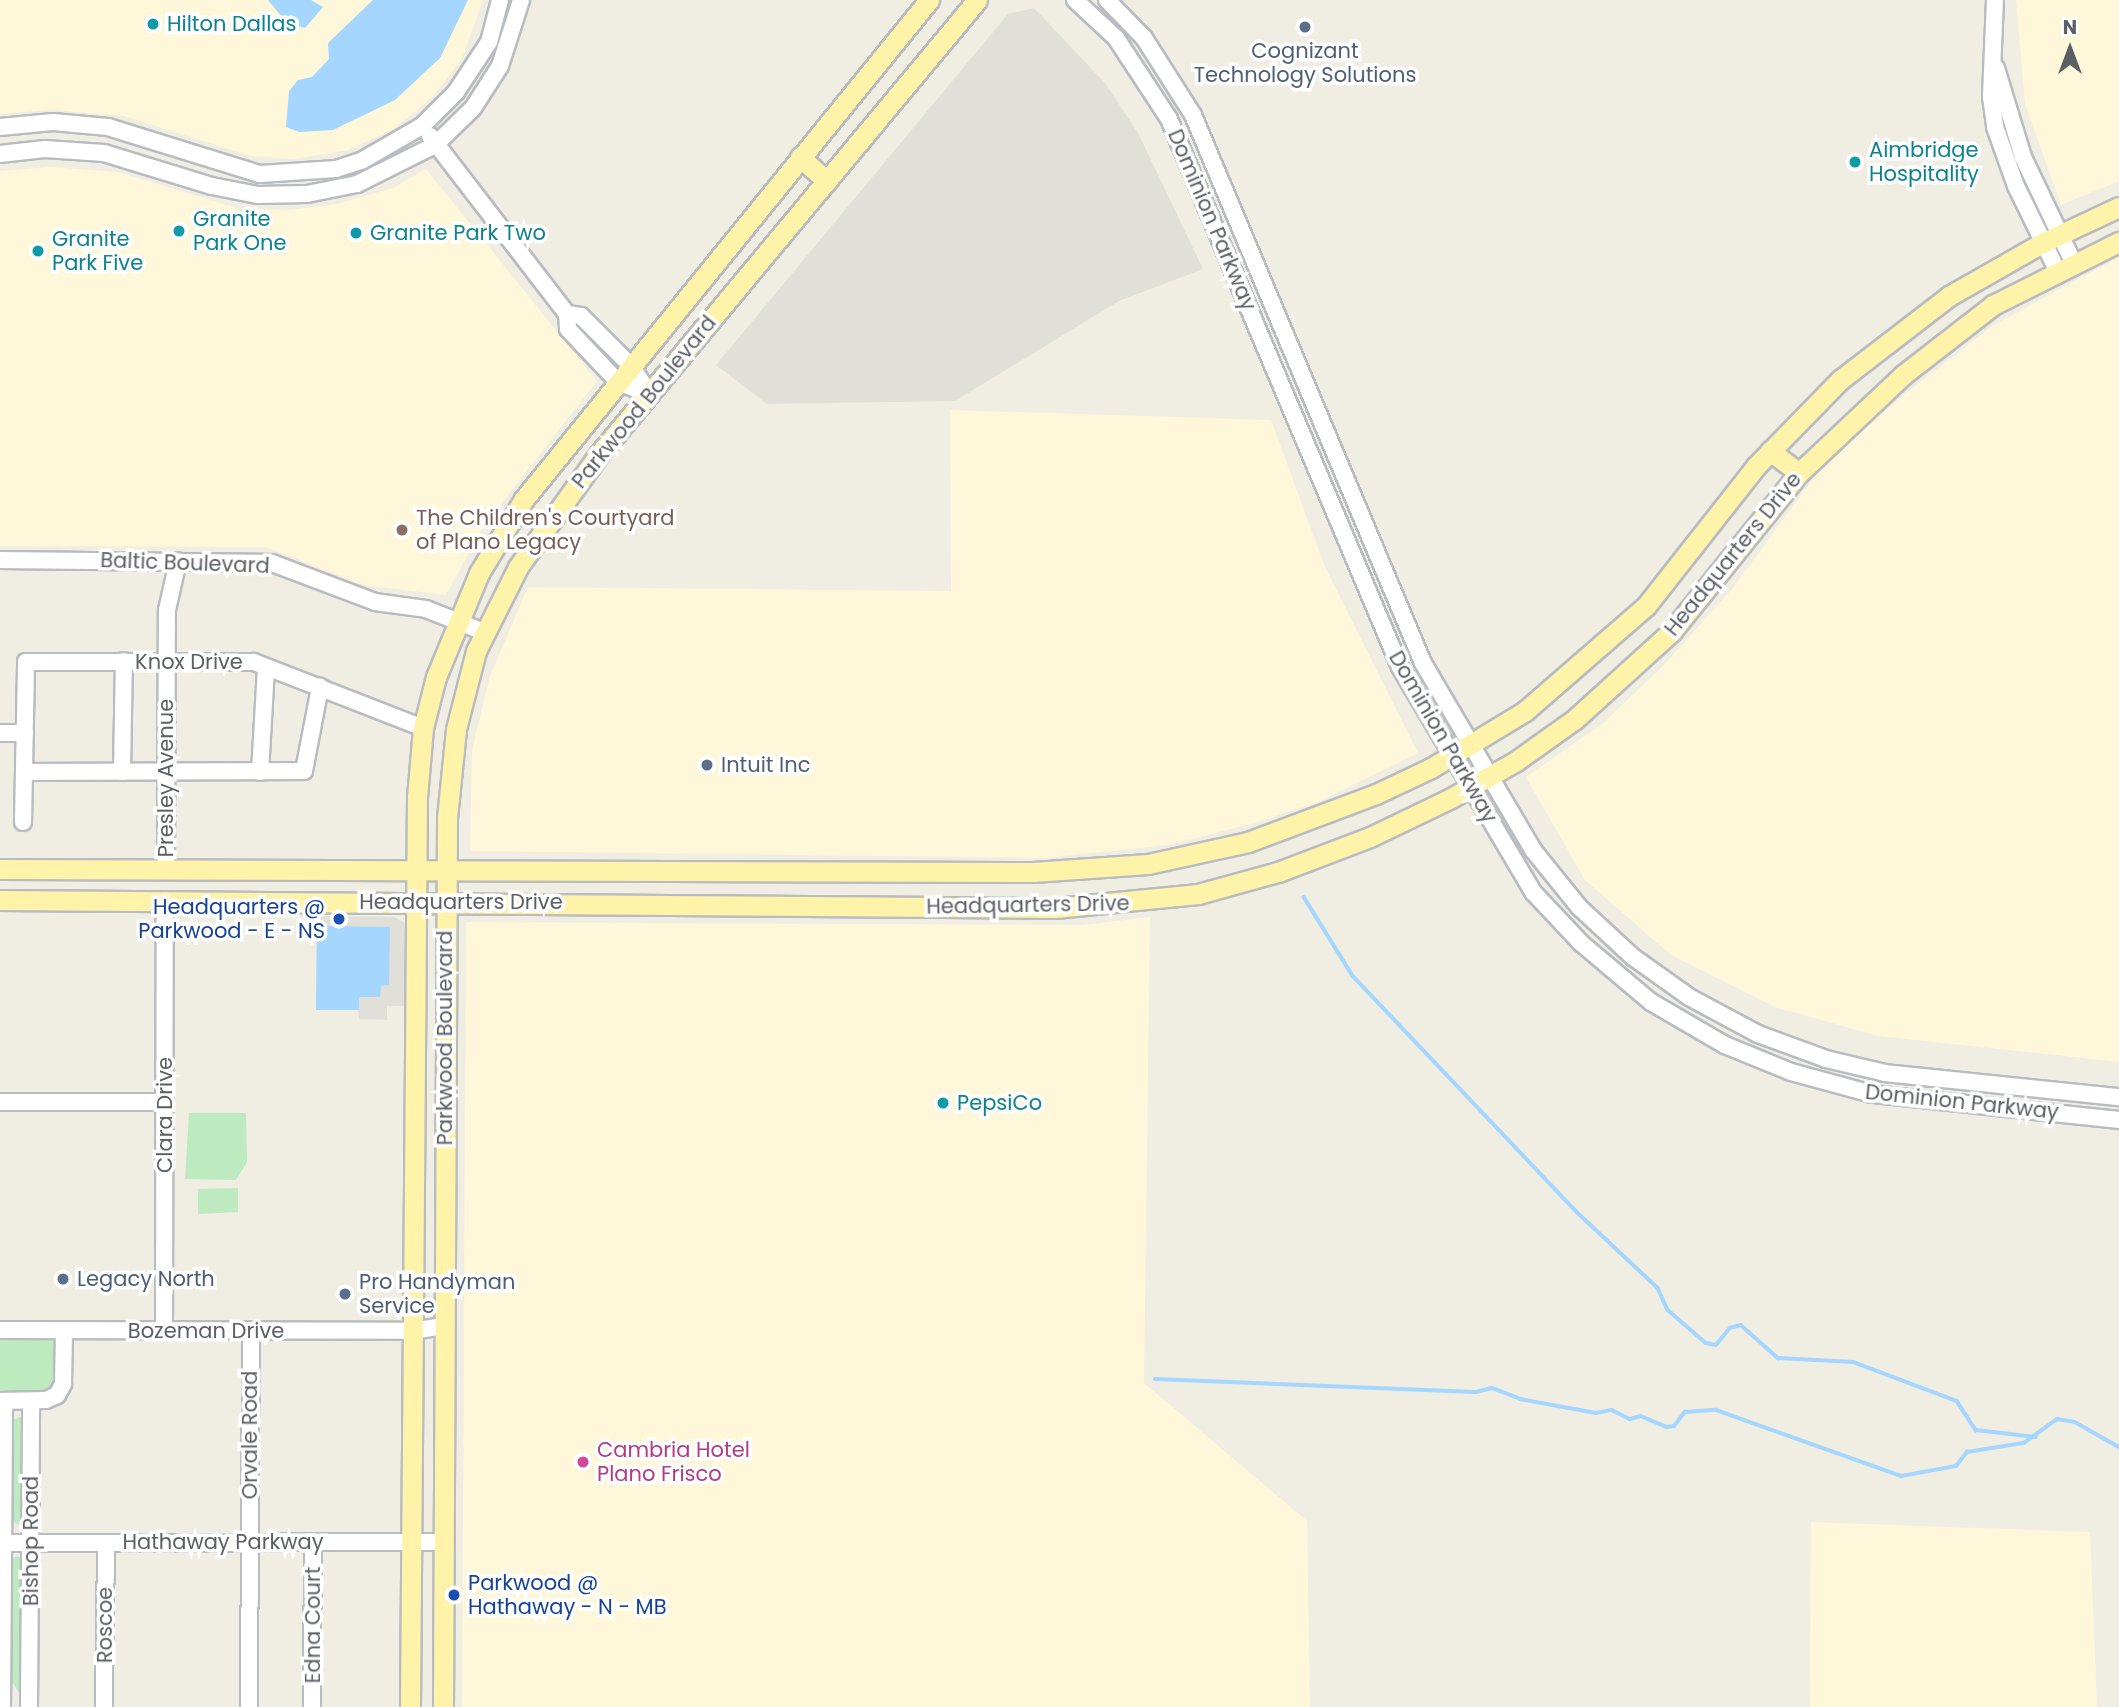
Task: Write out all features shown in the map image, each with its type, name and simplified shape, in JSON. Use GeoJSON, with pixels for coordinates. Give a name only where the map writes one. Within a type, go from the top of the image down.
{"type":"FeatureCollection","features":[{"type":"Feature","properties":{"kind":"main road","name":"Parkwood Boulevard"},"geometry":{"type":"LineString","coordinates":[[410,1707],[416,872],[423,728],[457,621],[509,521],[800,156],[929,0]]}},
{"type":"Feature","properties":{"kind":"main road","name":"Parkwood Boulevard"},"geometry":{"type":"LineString","coordinates":[[443,1707],[446,872],[453,746],[462,699],[484,632],[503,592],[550,518],[977,0]]}},
{"type":"Feature","properties":{"kind":"main road"},"geometry":{"type":"LineString","coordinates":[[800,156],[827,181]]}},
{"type":"Feature","properties":{"kind":"main road","name":"Headquarters Drive"},"geometry":{"type":"LineString","coordinates":[[0,869],[446,872],[1098,869],[1191,856],[1248,842],[1376,794],[1473,743],[1557,687],[1626,627],[1770,451],[1840,380],[1910,323],[2051,239],[2119,207]]}},
{"type":"Feature","properties":{"kind":"main road","name":"Headquarters Drive"},"geometry":{"type":"LineString","coordinates":[[0,900],[1007,908],[1122,904],[1198,894],[1315,860],[1400,824],[1471,787],[1547,740],[1637,667],[1709,590],[1799,473],[1957,329],[2065,266],[2119,242]]}},
{"type":"Feature","properties":{"kind":"main road"},"geometry":{"type":"LineString","coordinates":[[1770,451],[1799,473]]}},
{"type":"Feature","properties":{"kind":"main road"},"geometry":{"type":"LineString","coordinates":[[165,900],[166,870]]}},
{"type":"Feature","properties":{"kind":"main road"},"geometry":{"type":"LineString","coordinates":[[414,1140],[445,1140]]}},
{"type":"Feature","properties":{"kind":"street"},"geometry":{"type":"LineString","coordinates":[[0,127],[53,122],[108,127],[260,174],[306,174],[348,165],[422,126],[475,67],[489,41],[500,0]]}},
{"type":"Feature","properties":{"kind":"street"},"geometry":{"type":"LineString","coordinates":[[0,154],[45,149],[104,153],[212,186],[258,195],[307,194],[357,184],[435,145],[472,108],[500,66],[521,0]]}},
{"type":"Feature","properties":{"kind":"street","name":"Dominion Parkway"},"geometry":{"type":"LineString","coordinates":[[1075,0],[1116,38],[1169,119],[1400,667],[1532,891],[1581,943],[1651,1002],[1725,1045],[1791,1072],[1872,1094],[2119,1120]]}},
{"type":"Feature","properties":{"kind":"street","name":"Dominion Parkway"},"geometry":{"type":"LineString","coordinates":[[1107,0],[1164,66],[1193,114],[1222,177],[1423,663],[1473,743],[1533,850],[1579,907],[1633,957],[1689,997],[1758,1034],[1826,1059],[1885,1073],[2119,1097]]}},
{"type":"Feature","properties":{"kind":"street"},"geometry":{"type":"LineString","coordinates":[[1995,0],[1995,66],[2051,239],[2065,266]]}},
{"type":"Feature","properties":{"kind":"street"},"geometry":{"type":"LineString","coordinates":[[1143,78],[1164,66]]}},
{"type":"Feature","properties":{"kind":"street"},"geometry":{"type":"LineString","coordinates":[[422,126],[566,314],[568,329],[618,382],[650,394]]}},
{"type":"Feature","properties":{"kind":"street"},"geometry":{"type":"LineString","coordinates":[[104,153],[108,127]]}},
{"type":"Feature","properties":{"kind":"street"},"geometry":{"type":"LineString","coordinates":[[258,195],[260,174]]}},
{"type":"Feature","properties":{"kind":"street"},"geometry":{"type":"LineString","coordinates":[[566,314],[582,316],[631,366],[650,394]]}},
{"type":"Feature","properties":{"kind":"street"},"geometry":{"type":"LineString","coordinates":[[1337,522],[1359,513]]}},
{"type":"Feature","properties":{"kind":"street","name":"Baltic Boulevard"},"geometry":{"type":"LineString","coordinates":[[0,560],[272,563],[375,601],[426,609],[484,632]]}},
{"type":"Feature","properties":{"kind":"street","name":"Presley Avenue"},"geometry":{"type":"LineString","coordinates":[[166,870],[167,610],[178,561]]}},
{"type":"Feature","properties":{"kind":"street"},"geometry":{"type":"LineString","coordinates":[[122,772],[124,661]]}},
{"type":"Feature","properties":{"kind":"street","name":"Knox Drive"},"geometry":{"type":"LineString","coordinates":[[25,733],[26,662],[234,661],[266,667],[423,728]]}},
{"type":"Feature","properties":{"kind":"street"},"geometry":{"type":"LineString","coordinates":[[260,772],[266,667]]}},
{"type":"Feature","properties":{"kind":"street"},"geometry":{"type":"LineString","coordinates":[[24,772],[304,771],[320,687]]}},
{"type":"Feature","properties":{"kind":"street"},"geometry":{"type":"LineString","coordinates":[[0,733],[25,733],[23,822]]}},
{"type":"Feature","properties":{"kind":"street","name":"Clara Drive"},"geometry":{"type":"LineString","coordinates":[[164,1331],[165,900]]}},
{"type":"Feature","properties":{"kind":"street"},"geometry":{"type":"LineString","coordinates":[[1954,1103],[1955,1080]]}},
{"type":"Feature","properties":{"kind":"street"},"geometry":{"type":"LineString","coordinates":[[0,1102],[165,1102]]}},
{"type":"Feature","properties":{"kind":"street","name":"Bozeman Drive"},"geometry":{"type":"LineString","coordinates":[[0,1330],[412,1331],[444,1334]]}},
{"type":"Feature","properties":{"kind":"street"},"geometry":{"type":"LineString","coordinates":[[31,1401],[53,1399],[63,1384],[64,1331]]}},
{"type":"Feature","properties":{"kind":"street","name":"Orvale Road"},"geometry":{"type":"LineString","coordinates":[[249,1707],[251,1331]]}},
{"type":"Feature","properties":{"kind":"street","name":"Bishop Road"},"geometry":{"type":"LineString","coordinates":[[2,1707],[2,1401],[31,1401],[29,1707]]}},
{"type":"Feature","properties":{"kind":"street","name":"Edna Court"},"geometry":{"type":"LineString","coordinates":[[312,1707],[313,1542]]}},
{"type":"Feature","properties":{"kind":"street","name":"Hathaway Parkway"},"geometry":{"type":"LineString","coordinates":[[1,1543],[443,1542]]}},
{"type":"Feature","properties":{"kind":"street","name":"Roscoe"},"geometry":{"type":"LineString","coordinates":[[104,1707],[106,1543]]}},
{"type":"Feature","properties":{"kind":"street"},"geometry":{"type":"LineString","coordinates":[[1,1676],[23,1707]]}},
{"type":"Feature","properties":{"kind":"shaded area"},"geometry":{"type":"Polygon","coordinates":[[[0,0],[483,0],[462,59],[432,98],[392,130],[348,150],[294,159],[251,156],[124,116],[52,110],[0,114],[0,0]]]}},
{"type":"Feature","properties":{"kind":"shaded area"},"geometry":{"type":"Polygon","coordinates":[[[2016,0],[2119,0],[2119,181],[2061,205],[2025,104],[2016,0]]]}},
{"type":"Feature","properties":{"kind":"shaded area"},"geometry":{"type":"Polygon","coordinates":[[[1034,8],[1105,83],[1138,133],[1203,269],[1119,301],[955,401],[767,404],[716,365],[1008,14],[1034,8]]]}},
{"type":"Feature","properties":{"kind":"shaded area"},"geometry":{"type":"Polygon","coordinates":[[[51,167],[118,172],[237,208],[289,210],[337,204],[393,188],[426,169],[597,381],[483,527],[446,595],[363,585],[266,547],[0,546],[0,171],[51,167]]]}},
{"type":"Feature","properties":{"kind":"shaded area"},"geometry":{"type":"Polygon","coordinates":[[[2119,257],[2119,1062],[1878,1036],[1775,1007],[1671,955],[1585,880],[1526,777],[1602,724],[1663,666],[1733,588],[1818,472],[1886,409],[1992,326],[2119,257]]]}},
{"type":"Feature","properties":{"kind":"shaded area"},"geometry":{"type":"Polygon","coordinates":[[[950,410],[1271,420],[1325,567],[1418,753],[1318,802],[1258,822],[1168,845],[1045,858],[470,851],[472,750],[490,676],[528,587],[951,591],[950,410]]]}},
{"type":"Feature","properties":{"kind":"shaded area"},"geometry":{"type":"Polygon","coordinates":[[[317,916],[394,917],[405,923],[406,1006],[387,1006],[387,1020],[359,1019],[358,1010],[316,1010],[317,916]]]}},
{"type":"Feature","properties":{"kind":"shaded area"},"geometry":{"type":"Polygon","coordinates":[[[1150,917],[1144,1383],[1307,1521],[1310,1707],[462,1707],[466,922],[1083,925],[1150,917]]]}},
{"type":"Feature","properties":{"kind":"shaded area"},"geometry":{"type":"Polygon","coordinates":[[[1811,1522],[2090,1532],[2097,1707],[1810,1707],[1811,1522]]]}},
{"type":"Feature","properties":{"kind":"green space"},"geometry":{"type":"Polygon","coordinates":[[[189,1113],[246,1113],[247,1162],[236,1180],[185,1179],[189,1113]]]}},
{"type":"Feature","properties":{"kind":"green space"},"geometry":{"type":"Polygon","coordinates":[[[238,1188],[238,1212],[198,1214],[198,1189],[238,1188]]]}},
{"type":"Feature","properties":{"kind":"green space"},"geometry":{"type":"Polygon","coordinates":[[[0,1336],[48,1336],[55,1341],[56,1387],[50,1394],[0,1396],[0,1336]]]}},
{"type":"Feature","properties":{"kind":"green space"},"geometry":{"type":"Polygon","coordinates":[[[19,1417],[23,1418],[24,1523],[18,1525],[10,1519],[10,1422],[19,1417]]]}},
{"type":"Feature","properties":{"kind":"green space"},"geometry":{"type":"Polygon","coordinates":[[[17,1556],[24,1559],[22,1697],[9,1677],[9,1561],[17,1556]]]}},
{"type":"Feature","properties":{"kind":"water"},"geometry":{"type":"Polygon","coordinates":[[[268,0],[311,0],[323,7],[305,28],[287,23],[268,0]]]}},
{"type":"Feature","properties":{"kind":"water"},"geometry":{"type":"Polygon","coordinates":[[[373,0],[468,0],[440,58],[395,100],[333,130],[299,132],[286,127],[289,91],[298,80],[312,77],[329,59],[328,43],[373,0]]]}},
{"type":"Feature","properties":{"kind":"water"},"geometry":{"type":"Polygon","coordinates":[[[317,926],[390,927],[389,985],[381,986],[380,997],[359,997],[359,1010],[316,1010],[317,926]]]}},
{"type":"Feature","properties":{"kind":"waterway"},"geometry":{"type":"LineString","coordinates":[[1304,897],[1353,976],[1577,1212],[1658,1288],[1668,1310],[1706,1343],[1716,1345],[1730,1328],[1741,1325],[1778,1358],[1853,1362],[1957,1401],[1976,1430],[2036,1437]]}},
{"type":"Feature","properties":{"kind":"waterway"},"geometry":{"type":"LineString","coordinates":[[1155,1379],[1476,1392],[1492,1388],[1520,1399],[1596,1413],[1612,1410],[1630,1419],[1641,1416],[1667,1427],[1674,1426],[1685,1412],[1716,1410],[1901,1476],[1956,1466],[1967,1452],[2024,1443],[2057,1419],[2075,1422],[2119,1447]]}},
{"type":"Feature","properties":{"kind":"place","name":"Hilton Dallas"},"geometry":{"type":"Point","coordinates":[153,24]}},
{"type":"Feature","properties":{"kind":"place","name":"Cognizant Technology Solutions"},"geometry":{"type":"Point","coordinates":[1305,27]}},
{"type":"Feature","properties":{"kind":"place","name":"Aimbridge Hospitality"},"geometry":{"type":"Point","coordinates":[1855,162]}},
{"type":"Feature","properties":{"kind":"place","name":"Granite Park One"},"geometry":{"type":"Point","coordinates":[179,231]}},
{"type":"Feature","properties":{"kind":"place","name":"Granite Park Two"},"geometry":{"type":"Point","coordinates":[356,233]}},
{"type":"Feature","properties":{"kind":"place","name":"Granite Park Five"},"geometry":{"type":"Point","coordinates":[38,251]}},
{"type":"Feature","properties":{"kind":"place","name":"The Children's Courtyard of Plano Legacy"},"geometry":{"type":"Point","coordinates":[402,530]}},
{"type":"Feature","properties":{"kind":"place","name":"Intuit Inc"},"geometry":{"type":"Point","coordinates":[707,765]}},
{"type":"Feature","properties":{"kind":"place","name":"Headquarters @ Parkwood - E - NS"},"geometry":{"type":"Point","coordinates":[339,919]}},
{"type":"Feature","properties":{"kind":"place","name":"PepsiCo"},"geometry":{"type":"Point","coordinates":[943,1103]}},
{"type":"Feature","properties":{"kind":"place","name":"Legacy North"},"geometry":{"type":"Point","coordinates":[63,1279]}},
{"type":"Feature","properties":{"kind":"place","name":"Pro Handyman Service"},"geometry":{"type":"Point","coordinates":[345,1294]}},
{"type":"Feature","properties":{"kind":"place","name":"Cambria Hotel Plano Frisco"},"geometry":{"type":"Point","coordinates":[583,1462]}},
{"type":"Feature","properties":{"kind":"place","name":"Parkwood @ Hathaway - N - MB"},"geometry":{"type":"Point","coordinates":[454,1595]}}]}
